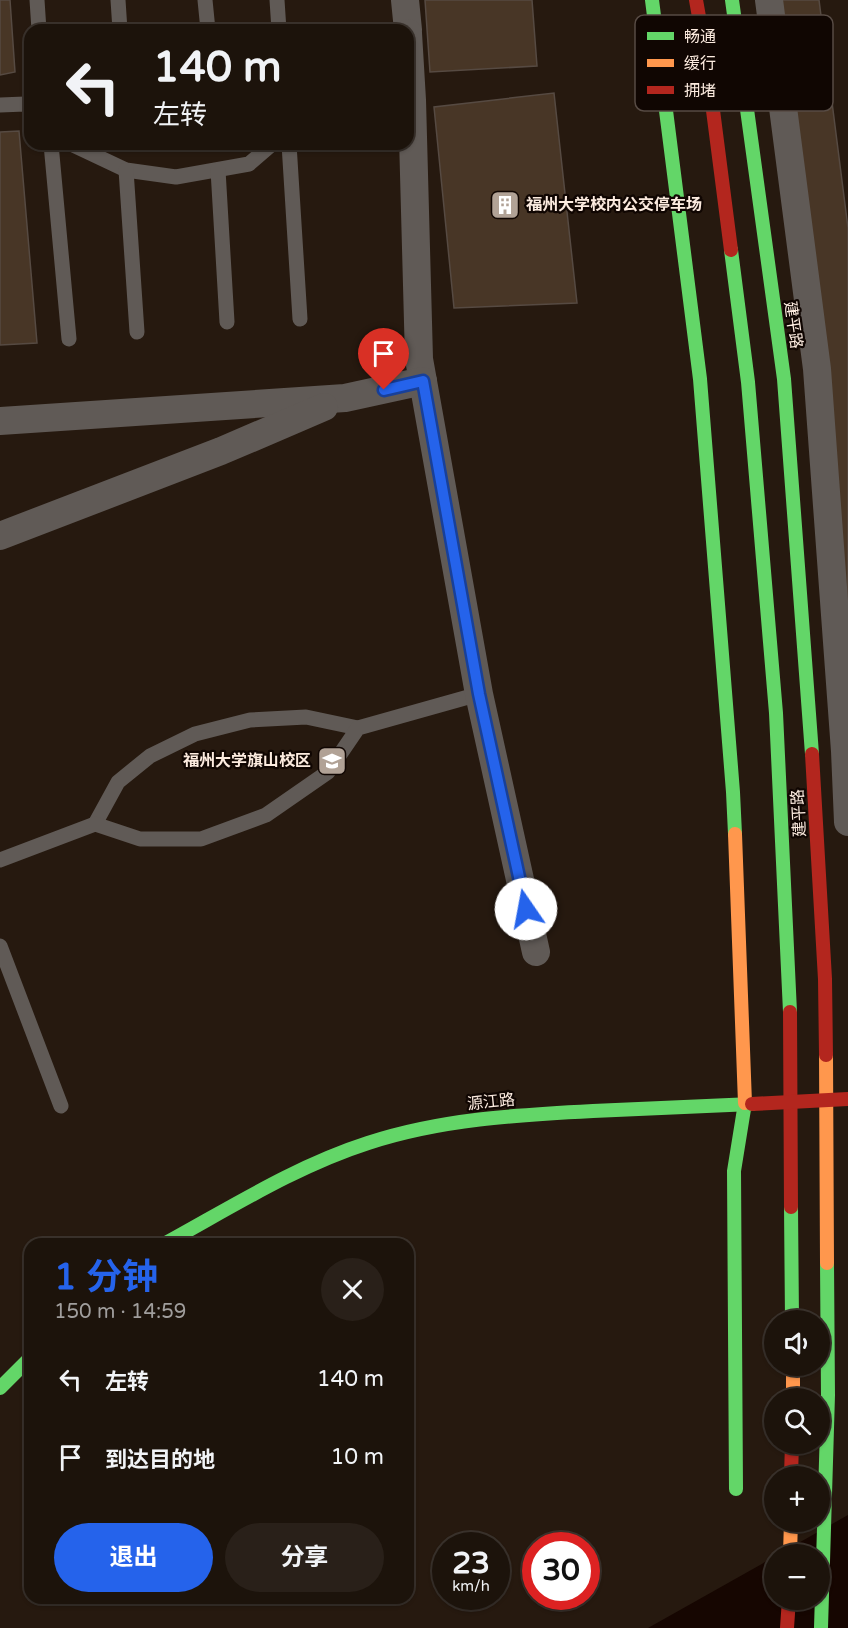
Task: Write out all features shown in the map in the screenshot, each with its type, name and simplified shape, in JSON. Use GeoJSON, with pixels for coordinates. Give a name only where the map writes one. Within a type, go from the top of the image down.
{"type":"FeatureCollection","features":[{"type":"Feature","properties":{"kind":"main road"},"geometry":{"type":"LineString","coordinates":[[652,0],[654,15]]}},
{"type":"Feature","properties":{"kind":"main road","name":"建平路"},"geometry":{"type":"LineString","coordinates":[[696,0],[699,15]]}},
{"type":"Feature","properties":{"kind":"main road","name":"建平路"},"geometry":{"type":"LineString","coordinates":[[732,0],[734,15]]}},
{"type":"Feature","properties":{"kind":"main road"},"geometry":{"type":"LineString","coordinates":[[666,111],[700,380],[734,792],[745,1104],[734,1171],[736,1489]]}},
{"type":"Feature","properties":{"kind":"main road","name":"建平路"},"geometry":{"type":"LineString","coordinates":[[713,111],[748,382],[776,713],[790,979],[792,1310]]}},
{"type":"Feature","properties":{"kind":"main road","name":"建平路"},"geometry":{"type":"LineString","coordinates":[[747,111],[784,379],[810,710],[825,991],[828,1395],[821,1628]]}},
{"type":"Feature","properties":{"kind":"main road","name":"源江路"},"geometry":{"type":"LineString","coordinates":[[174,1238],[298,1173],[368,1143],[404,1132],[509,1115],[848,1099]]}},
{"type":"Feature","properties":{"kind":"main road"},"geometry":{"type":"LineString","coordinates":[[0,1388],[24,1364]]}},
{"type":"Feature","properties":{"kind":"main road"},"geometry":{"type":"LineString","coordinates":[[787,1628],[788,1610]]}},
{"type":"Feature","properties":{"kind":"street"},"geometry":{"type":"LineString","coordinates":[[405,0],[407,24]]}},
{"type":"Feature","properties":{"kind":"street"},"geometry":{"type":"LineString","coordinates":[[770,0],[772,15]]}},
{"type":"Feature","properties":{"kind":"street"},"geometry":{"type":"LineString","coordinates":[[784,111],[817,369],[845,751],[848,822]]}},
{"type":"Feature","properties":{"kind":"street"},"geometry":{"type":"LineString","coordinates":[[412,150],[419,359],[479,694],[536,952]]}},
{"type":"Feature","properties":{"kind":"street"},"geometry":{"type":"LineString","coordinates":[[0,421],[345,398],[423,381]]}},
{"type":"Feature","properties":{"kind":"street"},"geometry":{"type":"LineString","coordinates":[[0,536],[221,451],[345,398]]}},
{"type":"Feature","properties":{"kind":"lane"},"geometry":{"type":"LineString","coordinates":[[37,0],[39,24]]}},
{"type":"Feature","properties":{"kind":"lane"},"geometry":{"type":"LineString","coordinates":[[118,0],[120,24]]}},
{"type":"Feature","properties":{"kind":"lane"},"geometry":{"type":"LineString","coordinates":[[205,0],[207,24]]}},
{"type":"Feature","properties":{"kind":"lane"},"geometry":{"type":"LineString","coordinates":[[277,0],[279,24]]}},
{"type":"Feature","properties":{"kind":"lane"},"geometry":{"type":"LineString","coordinates":[[0,105],[24,104]]}},
{"type":"Feature","properties":{"kind":"lane"},"geometry":{"type":"LineString","coordinates":[[52,150],[69,339]]}},
{"type":"Feature","properties":{"kind":"lane"},"geometry":{"type":"LineString","coordinates":[[84,150],[126,170],[176,177],[249,164],[265,150]]}},
{"type":"Feature","properties":{"kind":"lane"},"geometry":{"type":"LineString","coordinates":[[289,150],[300,320]]}},
{"type":"Feature","properties":{"kind":"lane"},"geometry":{"type":"LineString","coordinates":[[126,170],[137,332]]}},
{"type":"Feature","properties":{"kind":"lane"},"geometry":{"type":"LineString","coordinates":[[218,170],[227,322]]}},
{"type":"Feature","properties":{"kind":"lane"},"geometry":{"type":"LineString","coordinates":[[95,824],[118,782],[150,756],[195,734],[250,720],[306,717],[358,728],[479,694]]}},
{"type":"Feature","properties":{"kind":"lane"},"geometry":{"type":"LineString","coordinates":[[0,860],[95,824],[140,839],[201,839],[212,835],[266,815],[327,772],[358,728]]}},
{"type":"Feature","properties":{"kind":"lane"},"geometry":{"type":"LineString","coordinates":[[0,946],[61,1106]]}},
{"type":"Feature","properties":{"kind":"shaded area"},"geometry":{"type":"Polygon","coordinates":[[[848,1515],[848,1628],[648,1628],[764,1563],[764,1610],[830,1610],[830,1544],[797,1544],[818,1532],[830,1532],[830,1525],[848,1515]]]}},
{"type":"Feature","properties":{"kind":"building"},"geometry":{"type":"Polygon","coordinates":[[[0,0],[10,0],[15,72],[0,75],[0,0]]]}},
{"type":"Feature","properties":{"kind":"building"},"geometry":{"type":"Polygon","coordinates":[[[425,0],[532,0],[537,66],[430,72],[425,0]]]}},
{"type":"Feature","properties":{"kind":"building"},"geometry":{"type":"Polygon","coordinates":[[[780,0],[819,0],[821,15],[782,15],[780,0]]]}},
{"type":"Feature","properties":{"kind":"building","name":"福州大学校内公交停车场"},"geometry":{"type":"Polygon","coordinates":[[[554,93],[577,303],[454,308],[434,107],[554,93]]]}},
{"type":"Feature","properties":{"kind":"building"},"geometry":{"type":"Polygon","coordinates":[[[833,110],[848,228],[848,621],[792,111],[833,110]]]}},
{"type":"Feature","properties":{"kind":"building"},"geometry":{"type":"Polygon","coordinates":[[[19,131],[37,343],[0,345],[0,132],[19,131]]]}},
{"type":"Feature","properties":{"kind":"traffic: fast"},"geometry":{"type":"LineString","coordinates":[[652,0],[654,15]]}},
{"type":"Feature","properties":{"kind":"traffic: fast"},"geometry":{"type":"LineString","coordinates":[[732,0],[734,15]]}},
{"type":"Feature","properties":{"kind":"traffic: fast"},"geometry":{"type":"LineString","coordinates":[[666,111],[700,379],[735,834]]}},
{"type":"Feature","properties":{"kind":"traffic: fast"},"geometry":{"type":"LineString","coordinates":[[747,111],[784,379],[812,754]]}},
{"type":"Feature","properties":{"kind":"traffic: fast"},"geometry":{"type":"LineString","coordinates":[[731,250],[748,382],[776,713],[790,1012]]}},
{"type":"Feature","properties":{"kind":"traffic: fast"},"geometry":{"type":"LineString","coordinates":[[736,1489],[734,1171],[745,1103]]}},
{"type":"Feature","properties":{"kind":"traffic: fast"},"geometry":{"type":"LineString","coordinates":[[175,1238],[315,1163],[368,1143],[423,1128],[508,1117],[752,1104]]}},
{"type":"Feature","properties":{"kind":"traffic: fast"},"geometry":{"type":"LineString","coordinates":[[791,1207],[792,1310]]}},
{"type":"Feature","properties":{"kind":"traffic: fast"},"geometry":{"type":"LineString","coordinates":[[821,1628],[828,1395],[827,1263]]}},
{"type":"Feature","properties":{"kind":"traffic: fast"},"geometry":{"type":"LineString","coordinates":[[0,1388],[24,1364]]}},
{"type":"Feature","properties":{"kind":"traffic: slow"},"geometry":{"type":"LineString","coordinates":[[735,834],[745,1103]]}},
{"type":"Feature","properties":{"kind":"traffic: slow"},"geometry":{"type":"LineString","coordinates":[[826,1055],[827,1263]]}},
{"type":"Feature","properties":{"kind":"traffic: slow"},"geometry":{"type":"LineString","coordinates":[[793,1376],[793,1388]]}},
{"type":"Feature","properties":{"kind":"traffic: slow"},"geometry":{"type":"LineString","coordinates":[[790,1544],[791,1532]]}},
{"type":"Feature","properties":{"kind":"traffic: jam"},"geometry":{"type":"LineString","coordinates":[[696,0],[699,15]]}},
{"type":"Feature","properties":{"kind":"traffic: jam"},"geometry":{"type":"LineString","coordinates":[[713,111],[731,250]]}},
{"type":"Feature","properties":{"kind":"traffic: jam"},"geometry":{"type":"LineString","coordinates":[[812,754],[825,979],[826,1055]]}},
{"type":"Feature","properties":{"kind":"traffic: jam"},"geometry":{"type":"LineString","coordinates":[[790,1012],[791,1207]]}},
{"type":"Feature","properties":{"kind":"traffic: jam"},"geometry":{"type":"LineString","coordinates":[[752,1104],[848,1099]]}},
{"type":"Feature","properties":{"kind":"traffic: jam"},"geometry":{"type":"LineString","coordinates":[[791,1466],[792,1454]]}},
{"type":"Feature","properties":{"kind":"traffic: jam"},"geometry":{"type":"LineString","coordinates":[[787,1628],[788,1610]]}},
{"type":"Feature","properties":{"kind":"place","name":"福州大学校内公交停车场"},"geometry":{"type":"Point","coordinates":[505,205]}},
{"type":"Feature","properties":{"kind":"place","name":"福州大学旗山校区"},"geometry":{"type":"Point","coordinates":[332,761]}},
{"type":"Feature","properties":{"kind":"route"},"geometry":{"type":"LineString","coordinates":[[384,390],[423,381],[479,694],[526,909]]}}]}
